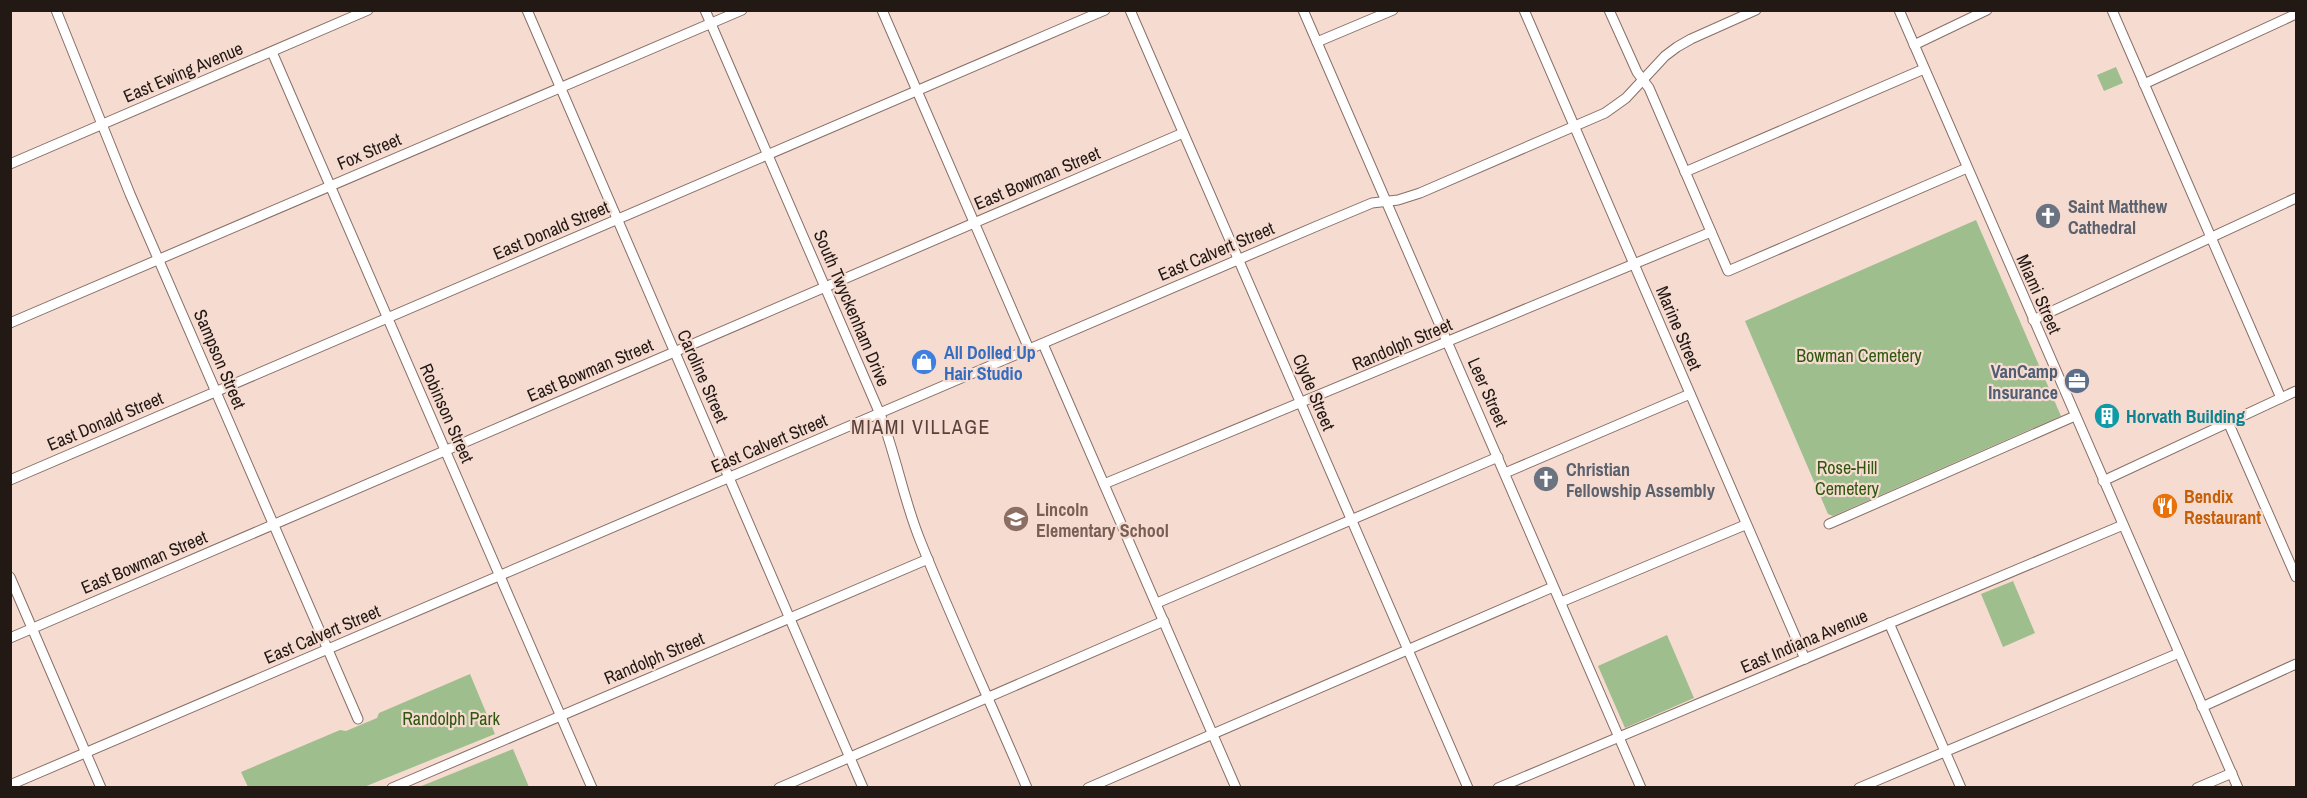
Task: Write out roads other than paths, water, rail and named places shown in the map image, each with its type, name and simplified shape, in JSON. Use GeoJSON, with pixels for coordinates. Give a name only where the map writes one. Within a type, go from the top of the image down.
{"type":"FeatureCollection","features":[{"type":"Feature","properties":{"kind":"street","name":"Sampson Street"},"geometry":{"type":"LineString","coordinates":[[56,10],[159,259],[358,719]]}},
{"type":"Feature","properties":{"kind":"street","name":"East Ewing Avenue"},"geometry":{"type":"LineString","coordinates":[[10,164],[368,10]]}},
{"type":"Feature","properties":{"kind":"street","name":"Caroline Street"},"geometry":{"type":"LineString","coordinates":[[527,10],[863,788]]}},
{"type":"Feature","properties":{"kind":"street","name":"South Twyckenham Drive"},"geometry":{"type":"LineString","coordinates":[[705,10],[880,414],[892,444],[903,493],[928,559],[1027,788]]}},
{"type":"Feature","properties":{"kind":"street","name":"Fox Street"},"geometry":{"type":"LineString","coordinates":[[10,323],[742,10]]}},
{"type":"Feature","properties":{"kind":"street"},"geometry":{"type":"LineString","coordinates":[[882,10],[1029,349]]}},
{"type":"Feature","properties":{"kind":"street","name":"East Donald Street"},"geometry":{"type":"LineString","coordinates":[[10,480],[1105,10]]}},
{"type":"Feature","properties":{"kind":"street","name":"Clyde Street"},"geometry":{"type":"LineString","coordinates":[[1130,10],[1468,788]]}},
{"type":"Feature","properties":{"kind":"street","name":"Leer Street"},"geometry":{"type":"LineString","coordinates":[[1304,10],[1641,788]]}},
{"type":"Feature","properties":{"kind":"street"},"geometry":{"type":"LineString","coordinates":[[1317,42],[1393,10]]}},
{"type":"Feature","properties":{"kind":"street","name":"Marine Street"},"geometry":{"type":"LineString","coordinates":[[1524,10],[1745,525],[1805,659]]}},
{"type":"Feature","properties":{"kind":"street"},"geometry":{"type":"LineString","coordinates":[[1609,10],[1637,72],[1649,88],[1728,271],[1968,168]]}},
{"type":"Feature","properties":{"kind":"street","name":"East Calvert Street"},"geometry":{"type":"LineString","coordinates":[[10,785],[1356,209],[1420,193],[1575,127],[1616,106],[1677,47],[1755,10]]}},
{"type":"Feature","properties":{"kind":"street","name":"Miami Street"},"geometry":{"type":"LineString","coordinates":[[1899,10],[2238,788]]}},
{"type":"Feature","properties":{"kind":"street"},"geometry":{"type":"LineString","coordinates":[[1914,45],[1987,10]]}},
{"type":"Feature","properties":{"kind":"street"},"geometry":{"type":"LineString","coordinates":[[2112,10],[2281,398]]}},
{"type":"Feature","properties":{"kind":"street"},"geometry":{"type":"LineString","coordinates":[[2144,84],[2296,14]]}},
{"type":"Feature","properties":{"kind":"street","name":"Robinson Street"},"geometry":{"type":"LineString","coordinates":[[272,52],[592,788]]}},
{"type":"Feature","properties":{"kind":"street"},"geometry":{"type":"LineString","coordinates":[[1685,172],[1924,69]]}},
{"type":"Feature","properties":{"kind":"street","name":"East Bowman Street"},"geometry":{"type":"LineString","coordinates":[[10,638],[1183,133]]}},
{"type":"Feature","properties":{"kind":"street"},"geometry":{"type":"LineString","coordinates":[[2033,320],[2296,198]]}},
{"type":"Feature","properties":{"kind":"street","name":"Randolph Street"},"geometry":{"type":"LineString","coordinates":[[1104,484],[1711,232]]}},
{"type":"Feature","properties":{"kind":"street"},"geometry":{"type":"LineString","coordinates":[[1043,344],[1236,788]]}},
{"type":"Feature","properties":{"kind":"street"},"geometry":{"type":"LineString","coordinates":[[1505,473],[1690,394]]}},
{"type":"Feature","properties":{"kind":"street"},"geometry":{"type":"LineString","coordinates":[[2103,481],[2228,422],[2295,394]]}},
{"type":"Feature","properties":{"kind":"street"},"geometry":{"type":"LineString","coordinates":[[1830,524],[2075,416]]}},
{"type":"Feature","properties":{"kind":"street"},"geometry":{"type":"LineString","coordinates":[[2228,422],[2296,577]]}},
{"type":"Feature","properties":{"kind":"street"},"geometry":{"type":"LineString","coordinates":[[1157,603],[1498,457]]}},
{"type":"Feature","properties":{"kind":"street"},"geometry":{"type":"LineString","coordinates":[[1561,602],[1745,525]]}},
{"type":"Feature","properties":{"kind":"street","name":"East Indiana Avenue"},"geometry":{"type":"LineString","coordinates":[[1498,788],[2123,525]]}},
{"type":"Feature","properties":{"kind":"street","name":"Randolph Street"},"geometry":{"type":"LineString","coordinates":[[392,788],[928,559]]}},
{"type":"Feature","properties":{"kind":"street"},"geometry":{"type":"LineString","coordinates":[[10,577],[101,788]]}},
{"type":"Feature","properties":{"kind":"street"},"geometry":{"type":"LineString","coordinates":[[1088,788],[1553,587]]}},
{"type":"Feature","properties":{"kind":"street"},"geometry":{"type":"LineString","coordinates":[[779,788],[1164,621]]}},
{"type":"Feature","properties":{"kind":"street"},"geometry":{"type":"LineString","coordinates":[[1889,623],[1961,788]]}},
{"type":"Feature","properties":{"kind":"street"},"geometry":{"type":"LineString","coordinates":[[1859,788],[2179,653]]}},
{"type":"Feature","properties":{"kind":"street"},"geometry":{"type":"LineString","coordinates":[[2202,707],[2296,664]]}},
{"type":"Feature","properties":{"kind":"street"},"geometry":{"type":"LineString","coordinates":[[2197,788],[2232,773]]}},
{"type":"Feature","properties":{"kind":"place","name":"Saint Matthew Cathedral"},"geometry":{"type":"Point","coordinates":[2048,216]}},
{"type":"Feature","properties":{"kind":"place","name":"All Dolled Up Hair Studio"},"geometry":{"type":"Point","coordinates":[924,362]}},
{"type":"Feature","properties":{"kind":"place","name":"VanCamp Insurance"},"geometry":{"type":"Point","coordinates":[2077,381]}},
{"type":"Feature","properties":{"kind":"place","name":"Horvath Building"},"geometry":{"type":"Point","coordinates":[2107,416]}},
{"type":"Feature","properties":{"kind":"place","name":"Christian Fellowship Assembly"},"geometry":{"type":"Point","coordinates":[1546,479]}},
{"type":"Feature","properties":{"kind":"place","name":"Bendix Restaurant"},"geometry":{"type":"Point","coordinates":[2165,506]}},
{"type":"Feature","properties":{"kind":"place","name":"Lincoln Elementary School"},"geometry":{"type":"Point","coordinates":[1016,519]}},
{"type":"Feature","properties":{"kind":"district","name":"MIAMI VILLAGE"},"geometry":{"type":"Point","coordinates":[921,426]}},
{"type":"Feature","properties":{"kind":"park label","name":"Bowman Cemetery"},"geometry":{"type":"Point","coordinates":[1859,355]}},
{"type":"Feature","properties":{"kind":"park label","name":"Rose-Hill Cemetery"},"geometry":{"type":"Point","coordinates":[1847,477]}},
{"type":"Feature","properties":{"kind":"park label","name":"Randolph Park"},"geometry":{"type":"Point","coordinates":[451,718]}}]}
